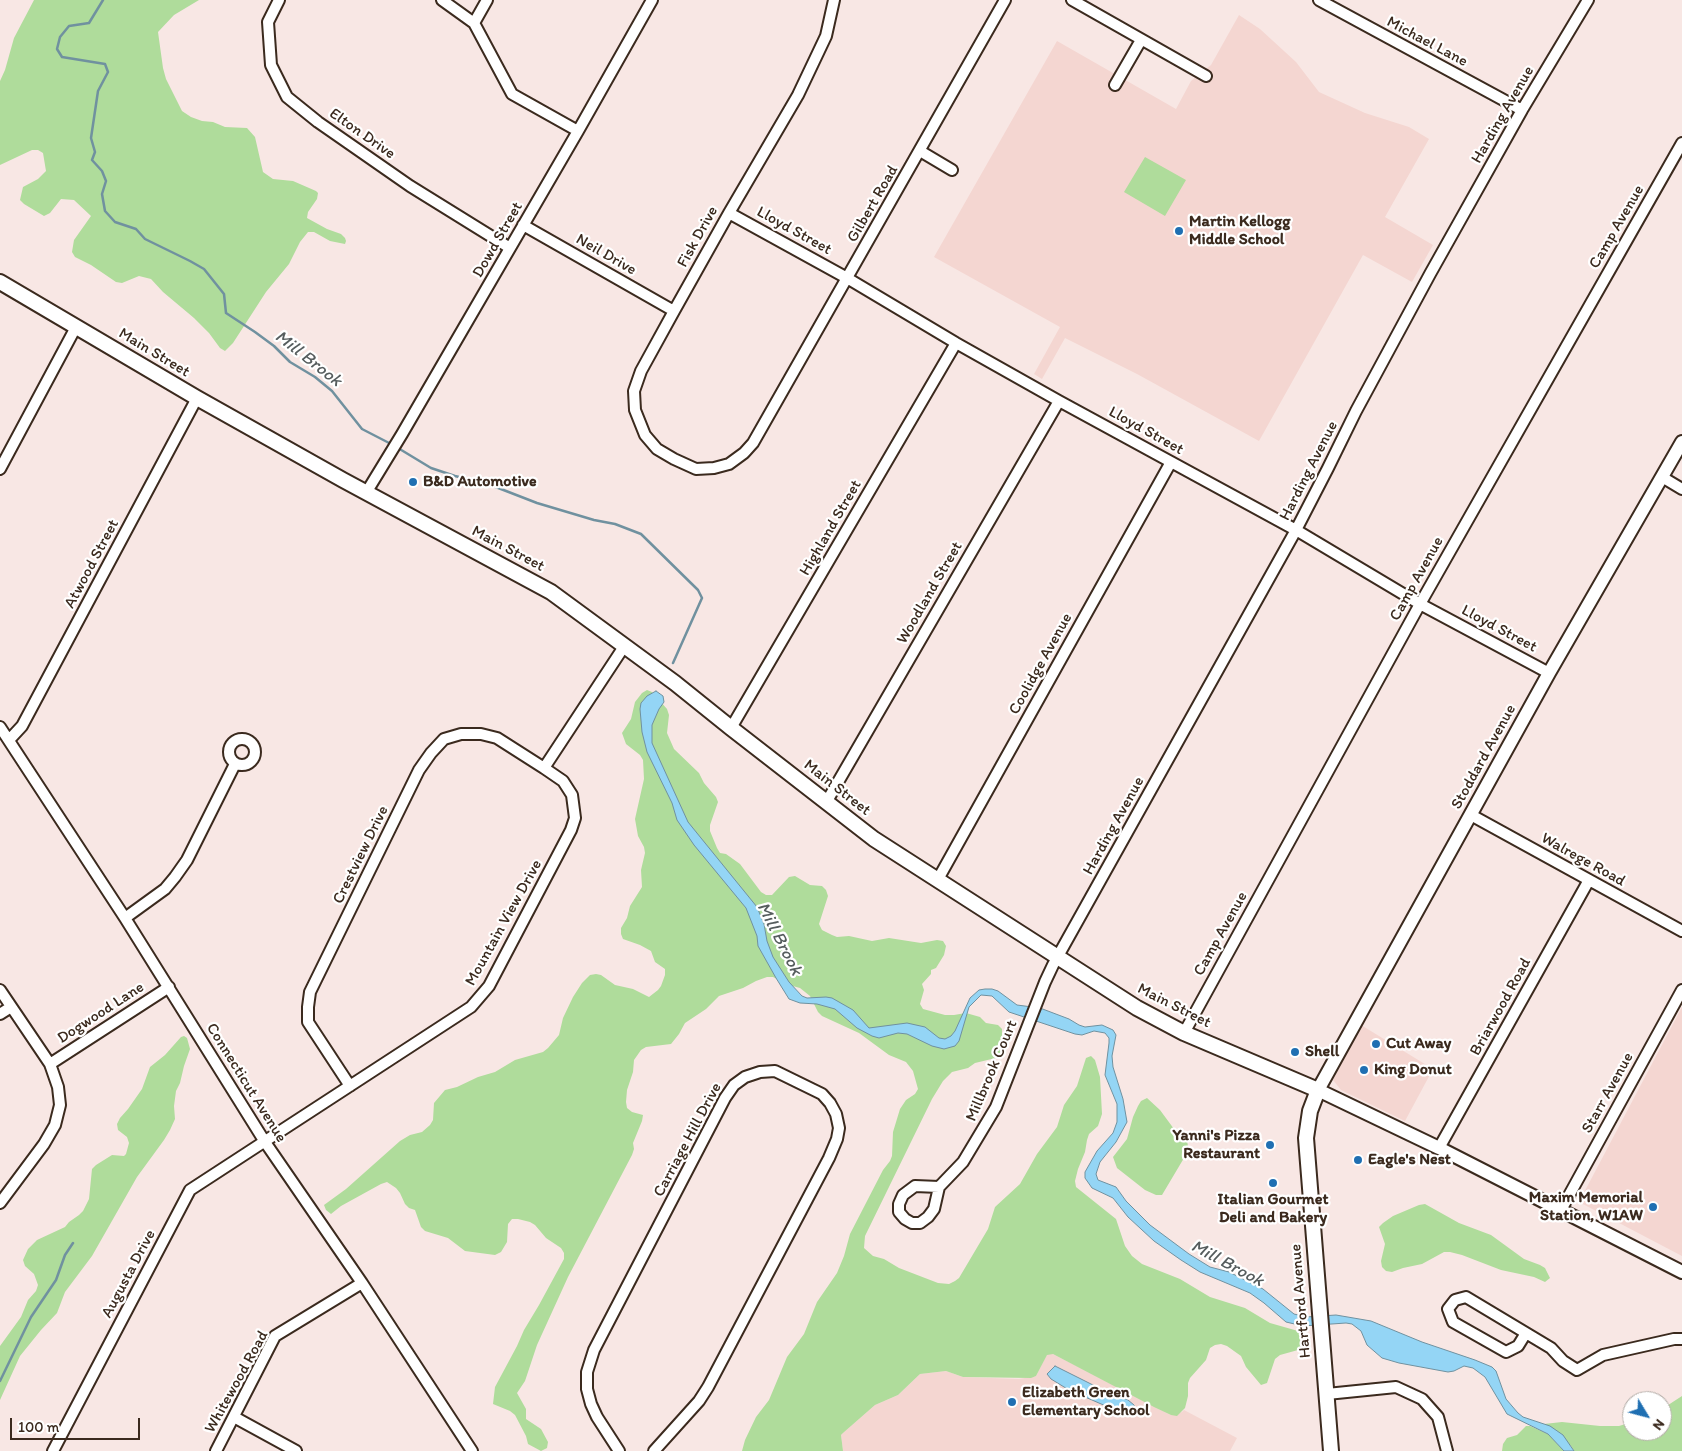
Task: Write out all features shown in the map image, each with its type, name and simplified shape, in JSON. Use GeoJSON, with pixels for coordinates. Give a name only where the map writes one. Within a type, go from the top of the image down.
{"type":"FeatureCollection","features":[{"type":"Feature","properties":{"kind":"main road","name":"Main Street"},"geometry":{"type":"LineString","coordinates":[[0,282],[197,398],[366,493],[551,592],[625,645],[874,839],[1138,1008],[1184,1033],[1318,1090]]}},
{"type":"Feature","properties":{"kind":"main road","name":"Hartford Avenue"},"geometry":{"type":"LineString","coordinates":[[1318,1090],[1310,1111],[1306,1138],[1331,1451]]}},
{"type":"Feature","properties":{"kind":"street","name":"Elton Drive"},"geometry":{"type":"LineString","coordinates":[[279,0],[268,22],[271,65],[287,97],[318,122],[410,186],[510,248]]}},
{"type":"Feature","properties":{"kind":"street"},"geometry":{"type":"LineString","coordinates":[[442,0],[474,23],[512,94],[578,132]]}},
{"type":"Feature","properties":{"kind":"street"},"geometry":{"type":"LineString","coordinates":[[474,23],[487,0]]}},
{"type":"Feature","properties":{"kind":"street","name":"Dowd Street"},"geometry":{"type":"LineString","coordinates":[[366,493],[578,132],[652,0]]}},
{"type":"Feature","properties":{"kind":"street","name":"Fisk Drive"},"geometry":{"type":"LineString","coordinates":[[696,469],[657,449],[645,435],[635,410],[634,392],[641,372],[674,311],[729,212],[798,96],[826,36],[834,0]]}},
{"type":"Feature","properties":{"kind":"street","name":"Gilbert Road"},"geometry":{"type":"LineString","coordinates":[[696,469],[714,468],[729,464],[754,443],[1005,0]]}},
{"type":"Feature","properties":{"kind":"street"},"geometry":{"type":"LineString","coordinates":[[1072,0],[1206,76]]}},
{"type":"Feature","properties":{"kind":"street","name":"Michael Lane"},"geometry":{"type":"LineString","coordinates":[[1319,0],[1522,110]]}},
{"type":"Feature","properties":{"kind":"street","name":"Harding Avenue"},"geometry":{"type":"LineString","coordinates":[[1058,957],[1296,530],[1356,411],[1522,110],[1588,0]]}},
{"type":"Feature","properties":{"kind":"street"},"geometry":{"type":"LineString","coordinates":[[1115,85],[1141,40]]}},
{"type":"Feature","properties":{"kind":"street","name":"Camp Avenue"},"geometry":{"type":"LineString","coordinates":[[1184,1033],[1420,604],[1682,143]]}},
{"type":"Feature","properties":{"kind":"street"},"geometry":{"type":"LineString","coordinates":[[920,151],[952,170]]}},
{"type":"Feature","properties":{"kind":"street","name":"Lloyd Street"},"geometry":{"type":"LineString","coordinates":[[729,212],[1059,401],[1296,530],[1420,604],[1549,673]]}},
{"type":"Feature","properties":{"kind":"street","name":"Neil Drive"},"geometry":{"type":"LineString","coordinates":[[523,225],[674,311]]}},
{"type":"Feature","properties":{"kind":"street"},"geometry":{"type":"LineString","coordinates":[[1,464],[76,327]]}},
{"type":"Feature","properties":{"kind":"street","name":"Highland Street"},"geometry":{"type":"LineString","coordinates":[[731,728],[956,343]]}},
{"type":"Feature","properties":{"kind":"street","name":"Atwood Street"},"geometry":{"type":"LineString","coordinates":[[9,740],[22,726],[197,398]]}},
{"type":"Feature","properties":{"kind":"street","name":"Woodland Street"},"geometry":{"type":"LineString","coordinates":[[827,801],[1059,401]]}},
{"type":"Feature","properties":{"kind":"street","name":"Stoddard Avenue"},"geometry":{"type":"LineString","coordinates":[[1318,1090],[1549,673],[1682,442]]}},
{"type":"Feature","properties":{"kind":"street","name":"Coolidge Avenue"},"geometry":{"type":"LineString","coordinates":[[937,881],[1171,462]]}},
{"type":"Feature","properties":{"kind":"street"},"geometry":{"type":"LineString","coordinates":[[1662,477],[1682,489]]}},
{"type":"Feature","properties":{"kind":"street"},"geometry":{"type":"LineString","coordinates":[[544,768],[625,645]]}},
{"type":"Feature","properties":{"kind":"street","name":"Connecticut Avenue"},"geometry":{"type":"LineString","coordinates":[[0,727],[169,987],[264,1142],[362,1283],[472,1451]]}},
{"type":"Feature","properties":{"kind":"street","name":"Crestview Drive"},"geometry":{"type":"LineString","coordinates":[[350,1086],[308,1022],[310,992],[420,770],[431,752],[444,739],[461,734],[481,734],[497,738],[544,768]]}},
{"type":"Feature","properties":{"kind":"street"},"geometry":{"type":"LineString","coordinates":[[125,918],[165,889],[175,877],[186,860],[235,764]]}},
{"type":"Feature","properties":{"kind":"street","name":"Mountain View Drive"},"geometry":{"type":"LineString","coordinates":[[264,1142],[471,1007],[489,986],[572,830],[575,818],[572,795],[563,781],[544,768]]}},
{"type":"Feature","properties":{"kind":"street","name":"Walrege Road"},"geometry":{"type":"LineString","coordinates":[[1471,815],[1682,931]]}},
{"type":"Feature","properties":{"kind":"street","name":"Briarwood Road"},"geometry":{"type":"LineString","coordinates":[[1439,1148],[1589,880]]}},
{"type":"Feature","properties":{"kind":"street","name":"Millbrook Court"},"geometry":{"type":"LineString","coordinates":[[939,1187],[963,1162],[996,1107],[1045,982],[1058,957]]}},
{"type":"Feature","properties":{"kind":"street","name":"Dogwood Lane"},"geometry":{"type":"LineString","coordinates":[[50,1064],[169,987]]}},
{"type":"Feature","properties":{"kind":"street"},"geometry":{"type":"LineString","coordinates":[[0,990],[50,1064],[58,1087],[60,1104],[55,1125],[44,1144],[0,1203]]}},
{"type":"Feature","properties":{"kind":"street","name":"Starr Avenue"},"geometry":{"type":"LineString","coordinates":[[1561,1210],[1682,990]]}},
{"type":"Feature","properties":{"kind":"street"},"geometry":{"type":"LineString","coordinates":[[0,1014],[11,1007]]}},
{"type":"Feature","properties":{"kind":"street","name":"Carriage Hill Drive"},"geometry":{"type":"LineString","coordinates":[[619,1451],[597,1417],[587,1388],[587,1372],[594,1350],[725,1098],[734,1085],[745,1077],[760,1072],[775,1071],[822,1094],[830,1102],[838,1121],[837,1139],[708,1387],[699,1400],[654,1451]]}},
{"type":"Feature","properties":{"kind":"street","name":"Main Street"},"geometry":{"type":"LineString","coordinates":[[1318,1090],[1439,1148],[1682,1272]]}},
{"type":"Feature","properties":{"kind":"street","name":"Augusta Drive"},"geometry":{"type":"LineString","coordinates":[[53,1451],[190,1190],[264,1142]]}},
{"type":"Feature","properties":{"kind":"street","name":"Whitewood Road"},"geometry":{"type":"LineString","coordinates":[[216,1451],[275,1336],[362,1283]]}},
{"type":"Feature","properties":{"kind":"street"},"geometry":{"type":"LineString","coordinates":[[1526,1333],[1518,1346],[1506,1352],[1453,1322],[1448,1309],[1454,1300],[1466,1297],[1526,1333],[1551,1348],[1564,1361],[1577,1370],[1603,1355],[1674,1339],[1682,1339]]}},
{"type":"Feature","properties":{"kind":"street"},"geometry":{"type":"LineString","coordinates":[[1326,1394],[1396,1387],[1422,1399],[1438,1417],[1447,1451]]}},
{"type":"Feature","properties":{"kind":"street"},"geometry":{"type":"LineString","coordinates":[[234,1418],[296,1451]]}},
{"type":"Feature","properties":{"kind":"shaded area","name":"Martin Kellogg Middle School"},"geometry":{"type":"Polygon","coordinates":[[[1239,15],[1260,29],[1296,62],[1319,92],[1365,113],[1409,127],[1429,139],[1385,217],[1433,245],[1412,282],[1363,255],[1259,441],[1137,374],[1065,338],[1042,379],[1034,374],[1060,327],[934,257],[1057,41],[1176,109],[1191,81],[1211,65],[1239,15]]]}},
{"type":"Feature","properties":{"kind":"shaded area"},"geometry":{"type":"Polygon","coordinates":[[[1682,1007],[1682,1256],[1579,1202],[1682,1007]]]}},
{"type":"Feature","properties":{"kind":"shaded area"},"geometry":{"type":"Polygon","coordinates":[[[1361,1025],[1433,1069],[1405,1121],[1341,1090],[1333,1080],[1361,1025]]]}},
{"type":"Feature","properties":{"kind":"shaded area","name":"Elizabeth Green Elementary School"},"geometry":{"type":"Polygon","coordinates":[[[1047,1354],[1053,1354],[1171,1415],[1184,1410],[1237,1438],[1230,1451],[843,1451],[841,1435],[875,1405],[898,1395],[920,1374],[946,1371],[963,1377],[1019,1379],[1036,1376],[1047,1354]]]}},
{"type":"Feature","properties":{"kind":"green space"},"geometry":{"type":"Polygon","coordinates":[[[34,0],[199,0],[174,15],[158,32],[166,79],[182,111],[202,121],[213,122],[225,127],[247,128],[255,137],[263,172],[273,179],[293,181],[316,191],[318,193],[317,199],[308,212],[307,218],[341,234],[345,238],[345,244],[330,241],[314,232],[308,232],[300,242],[289,264],[266,292],[233,343],[225,351],[220,348],[209,333],[194,318],[163,292],[151,279],[139,276],[122,283],[116,282],[75,257],[72,252],[74,240],[91,216],[74,200],[61,199],[50,213],[44,216],[20,200],[23,187],[38,179],[46,171],[43,153],[38,150],[32,150],[0,165],[0,81],[14,38],[34,0]]]}},
{"type":"Feature","properties":{"kind":"green space"},"geometry":{"type":"Polygon","coordinates":[[[1145,157],[1186,180],[1165,216],[1124,192],[1145,157]]]}},
{"type":"Feature","properties":{"kind":"green space"},"geometry":{"type":"Polygon","coordinates":[[[647,690],[652,692],[667,709],[669,715],[667,733],[674,749],[699,773],[704,783],[716,797],[718,802],[710,825],[710,831],[720,853],[726,854],[740,864],[761,892],[766,895],[772,895],[789,877],[795,876],[810,885],[822,886],[828,896],[819,924],[822,930],[837,937],[849,936],[872,941],[889,938],[921,943],[937,940],[943,941],[946,946],[944,955],[922,984],[924,990],[920,1004],[923,1009],[945,1015],[966,1013],[980,1017],[986,1023],[998,1025],[1002,1029],[1005,1047],[1000,1057],[975,1063],[968,1068],[952,1072],[943,1081],[932,1099],[865,1236],[864,1248],[873,1256],[938,1283],[949,1284],[959,1278],[988,1229],[995,1207],[1020,1184],[1037,1154],[1057,1127],[1064,1105],[1077,1086],[1086,1058],[1091,1056],[1095,1060],[1100,1077],[1102,1114],[1098,1126],[1089,1134],[1075,1181],[1076,1187],[1116,1219],[1125,1246],[1132,1256],[1142,1264],[1180,1279],[1210,1297],[1245,1308],[1270,1323],[1303,1334],[1302,1346],[1298,1350],[1280,1355],[1275,1359],[1267,1383],[1261,1385],[1246,1367],[1241,1356],[1227,1346],[1215,1345],[1210,1348],[1206,1360],[1190,1378],[1185,1408],[1177,1416],[1154,1407],[1053,1354],[1047,1355],[1036,1376],[1031,1378],[963,1377],[946,1371],[920,1374],[898,1395],[875,1405],[841,1435],[843,1451],[742,1451],[756,1417],[769,1400],[787,1357],[804,1334],[817,1302],[837,1273],[850,1234],[892,1156],[893,1132],[900,1109],[906,1100],[915,1094],[918,1089],[913,1071],[906,1062],[889,1055],[859,1033],[822,1016],[810,996],[800,988],[773,977],[767,977],[719,996],[706,1009],[685,1023],[671,1044],[646,1047],[641,1050],[634,1060],[626,1102],[627,1108],[632,1112],[643,1115],[633,1143],[632,1155],[568,1277],[537,1345],[525,1381],[517,1393],[526,1409],[526,1419],[541,1429],[548,1442],[547,1448],[541,1451],[528,1444],[515,1415],[493,1404],[495,1387],[524,1330],[564,1259],[564,1253],[561,1248],[546,1238],[530,1222],[512,1219],[508,1224],[507,1242],[501,1252],[495,1255],[465,1251],[448,1238],[425,1231],[421,1227],[415,1210],[405,1204],[396,1188],[387,1182],[341,1206],[331,1214],[324,1205],[346,1189],[400,1141],[410,1135],[422,1132],[430,1125],[433,1120],[434,1103],[445,1090],[495,1072],[515,1060],[543,1052],[548,1048],[559,1035],[563,1018],[573,997],[590,975],[601,975],[615,985],[633,989],[649,997],[661,986],[665,969],[655,962],[651,951],[623,939],[621,934],[621,928],[627,918],[630,906],[642,887],[641,870],[645,853],[638,836],[635,819],[644,779],[643,760],[640,755],[626,744],[622,733],[631,719],[635,702],[647,690]]]}},
{"type":"Feature","properties":{"kind":"green space"},"geometry":{"type":"Polygon","coordinates":[[[184,1036],[187,1038],[190,1049],[176,1091],[175,1119],[170,1130],[137,1177],[92,1256],[65,1292],[57,1313],[20,1356],[0,1400],[0,1346],[21,1317],[28,1300],[36,1291],[38,1285],[34,1274],[25,1266],[23,1260],[28,1249],[37,1240],[65,1227],[83,1211],[89,1199],[92,1169],[96,1165],[112,1155],[124,1156],[126,1154],[129,1143],[127,1137],[118,1130],[117,1124],[142,1089],[150,1067],[184,1036]]]}},
{"type":"Feature","properties":{"kind":"green space"},"geometry":{"type":"Polygon","coordinates":[[[1147,1098],[1187,1141],[1188,1146],[1184,1158],[1162,1195],[1156,1195],[1145,1190],[1117,1168],[1113,1157],[1127,1139],[1138,1106],[1141,1101],[1147,1098]]]}},
{"type":"Feature","properties":{"kind":"green space"},"geometry":{"type":"Polygon","coordinates":[[[1425,1204],[1459,1223],[1491,1235],[1524,1259],[1545,1268],[1550,1278],[1545,1282],[1534,1277],[1501,1270],[1450,1252],[1444,1252],[1422,1264],[1392,1272],[1386,1271],[1382,1267],[1381,1261],[1385,1244],[1379,1227],[1393,1216],[1425,1204]]]}},
{"type":"Feature","properties":{"kind":"green space"},"geometry":{"type":"Polygon","coordinates":[[[1682,1396],[1682,1451],[1574,1451],[1571,1446],[1544,1424],[1562,1422],[1600,1426],[1622,1425],[1622,1441],[1672,1441],[1672,1402],[1682,1396]]]}},
{"type":"Feature","properties":{"kind":"green space"},"geometry":{"type":"Polygon","coordinates":[[[1526,1426],[1548,1434],[1564,1451],[1502,1451],[1503,1444],[1507,1438],[1517,1435],[1526,1426]]]}},
{"type":"Feature","properties":{"kind":"water"},"geometry":{"type":"Polygon","coordinates":[[[656,691],[663,696],[664,702],[652,725],[652,743],[688,822],[757,907],[773,957],[789,982],[802,996],[807,998],[832,998],[853,1010],[869,1028],[907,1023],[925,1027],[939,1038],[945,1039],[955,1031],[970,998],[979,990],[992,989],[998,991],[1017,1005],[1040,1008],[1085,1027],[1102,1025],[1113,1030],[1116,1035],[1112,1056],[1113,1067],[1123,1099],[1127,1122],[1116,1142],[1100,1162],[1096,1174],[1098,1180],[1116,1187],[1126,1201],[1150,1225],[1189,1254],[1210,1267],[1229,1272],[1263,1289],[1294,1314],[1306,1317],[1336,1315],[1371,1321],[1422,1342],[1492,1367],[1496,1371],[1506,1399],[1518,1413],[1523,1417],[1550,1426],[1563,1435],[1574,1451],[1564,1451],[1548,1434],[1507,1414],[1485,1377],[1473,1368],[1464,1366],[1448,1372],[1382,1358],[1367,1345],[1361,1331],[1352,1324],[1303,1326],[1286,1322],[1250,1293],[1200,1272],[1181,1260],[1154,1241],[1128,1217],[1113,1198],[1092,1188],[1085,1178],[1085,1172],[1097,1151],[1113,1133],[1117,1122],[1117,1104],[1105,1075],[1109,1038],[1105,1033],[1094,1031],[1082,1035],[1075,1034],[1009,1012],[992,996],[981,995],[969,1007],[959,1041],[955,1046],[944,1049],[932,1046],[907,1034],[898,1033],[879,1038],[872,1036],[857,1028],[835,1009],[817,1004],[800,1003],[789,999],[758,946],[757,936],[746,908],[694,845],[677,820],[672,803],[647,752],[642,732],[640,709],[641,703],[647,696],[656,691]]]}},
{"type":"Feature","properties":{"kind":"water"},"geometry":{"type":"Polygon","coordinates":[[[1055,1366],[1128,1400],[1135,1408],[1127,1411],[1115,1410],[1069,1390],[1051,1379],[1047,1374],[1055,1366]]]}},
{"type":"Feature","properties":{"kind":"waterway","name":"Mill Brook"},"geometry":{"type":"LineString","coordinates":[[103,0],[89,23],[69,26],[60,37],[57,49],[62,57],[105,64],[108,72],[98,91],[91,138],[95,152],[92,160],[102,171],[106,181],[102,194],[105,211],[115,222],[136,229],[145,239],[204,269],[224,294],[226,313],[255,332],[274,346],[290,362],[315,377],[332,391],[362,429],[393,445]]}},
{"type":"Feature","properties":{"kind":"waterway","name":"Mill Brook"},"geometry":{"type":"LineString","coordinates":[[398,448],[431,468],[488,484],[537,503],[594,520],[615,524],[641,534],[698,590],[702,598],[673,663]]}},
{"type":"Feature","properties":{"kind":"waterway"},"geometry":{"type":"LineString","coordinates":[[0,1381],[31,1317],[56,1280],[65,1255],[73,1243]]}},
{"type":"Feature","properties":{"kind":"place","name":"Martin Kellogg Middle School"},"geometry":{"type":"Point","coordinates":[1179,231]}},
{"type":"Feature","properties":{"kind":"place","name":"B&D Automotive"},"geometry":{"type":"Point","coordinates":[413,482]}},
{"type":"Feature","properties":{"kind":"place","name":"Cut Away"},"geometry":{"type":"Point","coordinates":[1376,1044]}},
{"type":"Feature","properties":{"kind":"place","name":"Shell"},"geometry":{"type":"Point","coordinates":[1295,1052]}},
{"type":"Feature","properties":{"kind":"place","name":"King Donut"},"geometry":{"type":"Point","coordinates":[1364,1070]}},
{"type":"Feature","properties":{"kind":"place","name":"Yanni's Pizza Restaurant"},"geometry":{"type":"Point","coordinates":[1270,1145]}},
{"type":"Feature","properties":{"kind":"place","name":"Eagle's Nest"},"geometry":{"type":"Point","coordinates":[1358,1160]}},
{"type":"Feature","properties":{"kind":"place","name":"Italian Gourmet Deli and Bakery"},"geometry":{"type":"Point","coordinates":[1273,1183]}},
{"type":"Feature","properties":{"kind":"place","name":"Maxim Memorial Station, W1AW"},"geometry":{"type":"Point","coordinates":[1653,1207]}},
{"type":"Feature","properties":{"kind":"place","name":"Elizabeth Green Elementary School"},"geometry":{"type":"Point","coordinates":[1012,1402]}}]}
